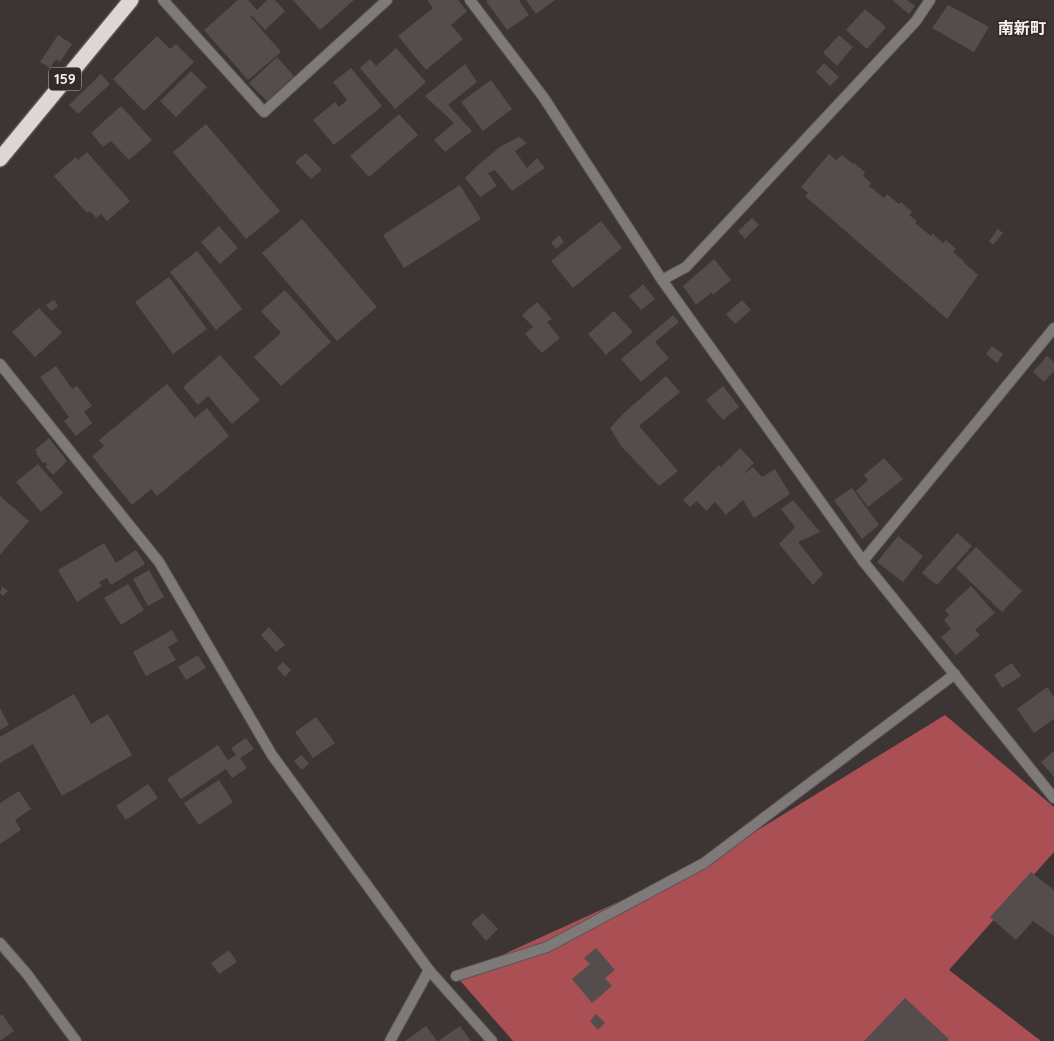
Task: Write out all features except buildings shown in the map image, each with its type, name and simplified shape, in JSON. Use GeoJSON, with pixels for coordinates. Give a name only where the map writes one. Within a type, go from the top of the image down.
{"type":"FeatureCollection","features":[{"type":"Feature","properties":{"kind":"highway","name":"159"},"geometry":{"type":"LineString","coordinates":[[0,159],[131,0]]}},
{"type":"Feature","properties":{"kind":"street"},"geometry":{"type":"LineString","coordinates":[[163,0],[264,112],[387,0]]}},
{"type":"Feature","properties":{"kind":"street"},"geometry":{"type":"LineString","coordinates":[[470,0],[544,98],[662,280],[863,561],[1054,798]]}},
{"type":"Feature","properties":{"kind":"street"},"geometry":{"type":"LineString","coordinates":[[662,280],[686,267],[916,20],[930,0]]}},
{"type":"Feature","properties":{"kind":"street"},"geometry":{"type":"LineString","coordinates":[[863,561],[1054,328]]}},
{"type":"Feature","properties":{"kind":"street"},"geometry":{"type":"LineString","coordinates":[[0,364],[160,562],[272,755],[429,970],[492,1041]]}},
{"type":"Feature","properties":{"kind":"street"},"geometry":{"type":"LineString","coordinates":[[456,976],[547,947],[704,863],[955,674]]}},
{"type":"Feature","properties":{"kind":"street"},"geometry":{"type":"LineString","coordinates":[[0,943],[27,974],[76,1041]]}},
{"type":"Feature","properties":{"kind":"street"},"geometry":{"type":"LineString","coordinates":[[390,1041],[429,970]]}},
{"type":"Feature","properties":{"kind":"shaded area"},"geometry":{"type":"Polygon","coordinates":[[[945,715],[1054,807],[1054,852],[949,970],[1041,1041],[513,1041],[456,976],[704,863],[945,715]]]}},
{"type":"Feature","properties":{"kind":"district","name":"南新町"},"geometry":{"type":"Point","coordinates":[1022,28]}}]}
